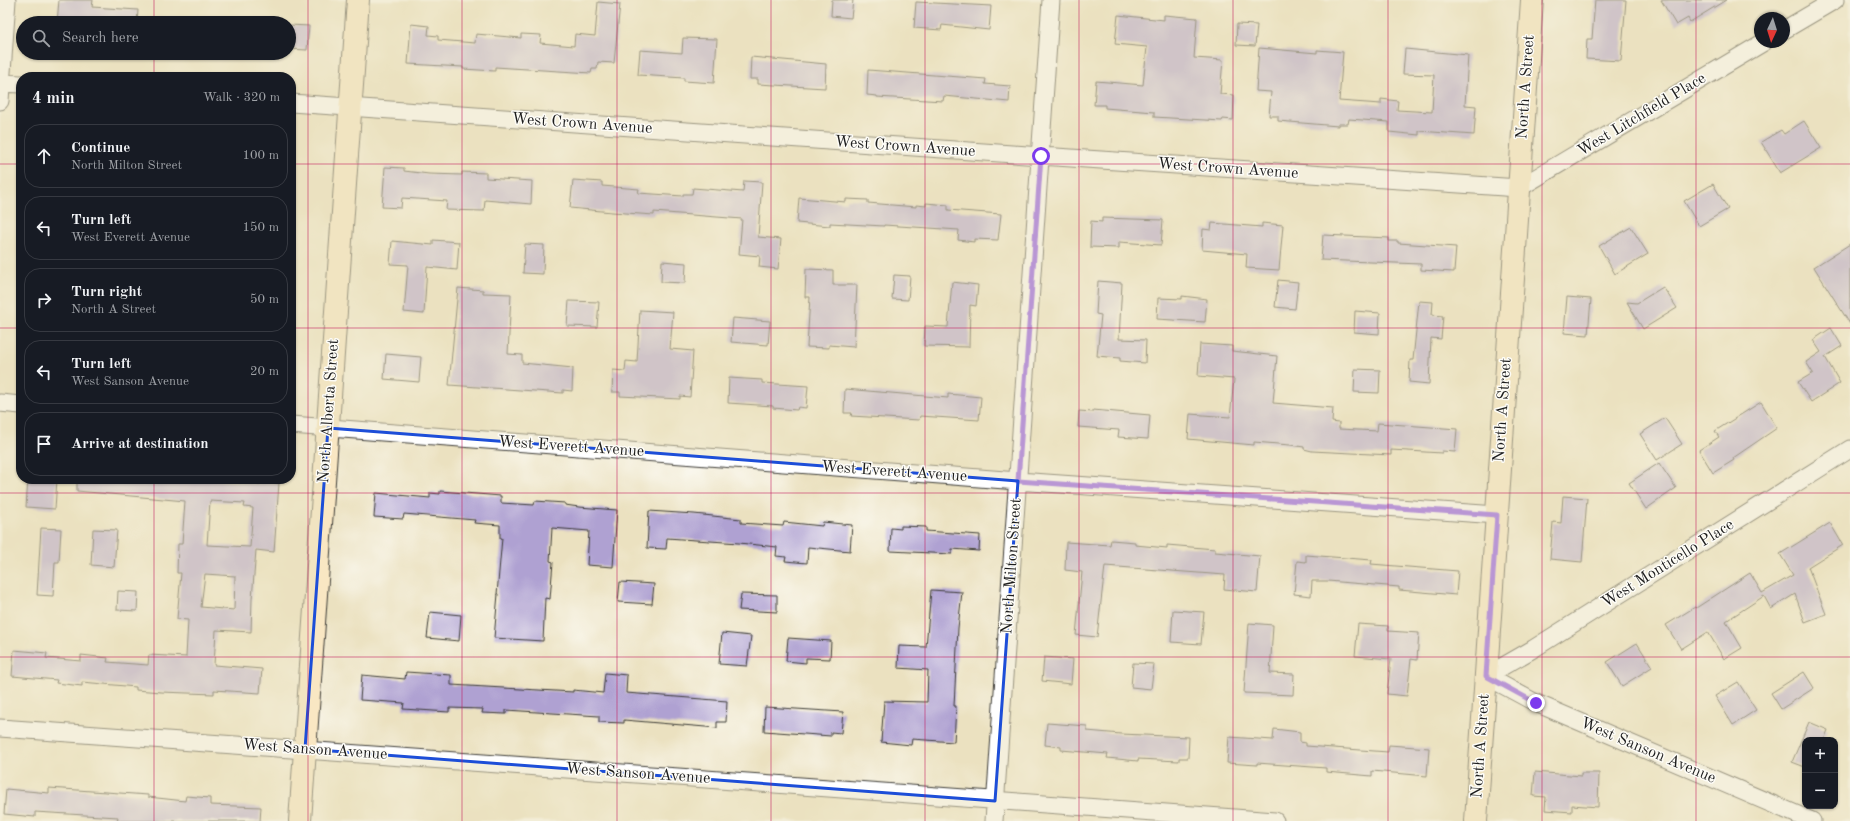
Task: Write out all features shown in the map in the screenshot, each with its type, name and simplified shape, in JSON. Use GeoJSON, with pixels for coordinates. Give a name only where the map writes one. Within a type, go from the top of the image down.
{"type":"FeatureCollection","features":[{"type":"Feature","properties":{"kind":"main road","name":"North Alberta Street"},"geometry":{"type":"LineString","coordinates":[[300,821],[358,0]]}},
{"type":"Feature","properties":{"kind":"main road","name":"North A Street"},"geometry":{"type":"LineString","coordinates":[[1476,821],[1532,0]]}},
{"type":"Feature","properties":{"kind":"street"},"geometry":{"type":"LineString","coordinates":[[0,101],[7,0]]}},
{"type":"Feature","properties":{"kind":"street","name":"North Milton Street"},"geometry":{"type":"LineString","coordinates":[[994,821],[1051,0]]}},
{"type":"Feature","properties":{"kind":"street"},"geometry":{"type":"LineString","coordinates":[[1790,26],[1834,0]]}},
{"type":"Feature","properties":{"kind":"street","name":"West Litchfield Place"},"geometry":{"type":"LineString","coordinates":[[1519,188],[1754,48]]}},
{"type":"Feature","properties":{"kind":"street"},"geometry":{"type":"LineString","coordinates":[[1,83],[16,84]]}},
{"type":"Feature","properties":{"kind":"street","name":"West Crown Avenue"},"geometry":{"type":"LineString","coordinates":[[296,103],[1519,188]]}},
{"type":"Feature","properties":{"kind":"street"},"geometry":{"type":"LineString","coordinates":[[0,403],[16,404]]}},
{"type":"Feature","properties":{"kind":"street","name":"West Everett Avenue"},"geometry":{"type":"LineString","coordinates":[[296,425],[1018,481],[1497,515]]}},
{"type":"Feature","properties":{"kind":"street","name":"West Monticello Place"},"geometry":{"type":"LineString","coordinates":[[1486,676],[1533,649],[1850,449]]}},
{"type":"Feature","properties":{"kind":"street","name":"West Sanson Avenue"},"geometry":{"type":"LineString","coordinates":[[1486,676],[1536,703],[1812,821]]}},
{"type":"Feature","properties":{"kind":"street","name":"West Sanson Avenue"},"geometry":{"type":"LineString","coordinates":[[0,728],[305,749],[1275,821]]}},
{"type":"Feature","properties":{"kind":"highlighted area"},"geometry":{"type":"Polygon","coordinates":[[[328,428],[1018,481],[995,801],[305,749],[328,428]]]}},
{"type":"Feature","properties":{"kind":"building"},"geometry":{"type":"Polygon","coordinates":[[[59,0],[93,0],[92,7],[138,10],[138,16],[58,16],[59,0]]]}},
{"type":"Feature","properties":{"kind":"building"},"geometry":{"type":"Polygon","coordinates":[[[832,0],[853,0],[851,18],[831,16],[832,0]]]}},
{"type":"Feature","properties":{"kind":"building"},"geometry":{"type":"Polygon","coordinates":[[[1595,0],[1626,0],[1621,61],[1586,59],[1587,39],[1592,39],[1595,0]]]}},
{"type":"Feature","properties":{"kind":"building"},"geometry":{"type":"Polygon","coordinates":[[[1661,0],[1726,0],[1690,22],[1688,18],[1676,25],[1661,0]]]}},
{"type":"Feature","properties":{"kind":"building"},"geometry":{"type":"Polygon","coordinates":[[[598,2],[620,4],[614,63],[598,62],[597,69],[592,69],[591,73],[495,67],[495,71],[463,69],[463,67],[408,64],[411,24],[429,26],[428,35],[438,36],[438,40],[475,43],[476,34],[521,38],[521,34],[541,35],[540,43],[574,46],[575,34],[595,36],[598,2]]]}},
{"type":"Feature","properties":{"kind":"building"},"geometry":{"type":"Polygon","coordinates":[[[916,2],[991,6],[989,30],[942,25],[941,30],[914,28],[916,2]]]}},
{"type":"Feature","properties":{"kind":"building"},"geometry":{"type":"Polygon","coordinates":[[[1118,15],[1164,20],[1164,15],[1197,18],[1194,58],[1223,60],[1220,94],[1234,95],[1233,120],[1223,119],[1222,121],[1154,117],[1154,112],[1105,108],[1105,105],[1094,105],[1096,81],[1143,85],[1147,47],[1115,44],[1118,15]]]}},
{"type":"Feature","properties":{"kind":"building"},"geometry":{"type":"Polygon","coordinates":[[[1237,24],[1257,25],[1255,46],[1236,45],[1237,24]]]}},
{"type":"Feature","properties":{"kind":"building"},"geometry":{"type":"Polygon","coordinates":[[[296,25],[309,26],[307,50],[296,49],[296,25]]]}},
{"type":"Feature","properties":{"kind":"building"},"geometry":{"type":"Polygon","coordinates":[[[683,38],[717,39],[714,83],[684,81],[684,78],[638,75],[640,50],[682,53],[683,38]]]}},
{"type":"Feature","properties":{"kind":"building"},"geometry":{"type":"Polygon","coordinates":[[[1259,48],[1317,53],[1317,50],[1343,52],[1339,101],[1381,104],[1381,99],[1398,101],[1397,110],[1432,112],[1434,75],[1403,74],[1405,49],[1468,55],[1465,105],[1476,106],[1474,135],[1419,131],[1419,135],[1389,132],[1389,122],[1349,119],[1348,124],[1338,124],[1338,126],[1278,121],[1278,116],[1269,116],[1271,92],[1256,91],[1259,48]]]}},
{"type":"Feature","properties":{"kind":"building"},"geometry":{"type":"Polygon","coordinates":[[[751,57],[826,64],[825,88],[758,84],[758,79],[750,79],[751,57]]]}},
{"type":"Feature","properties":{"kind":"building"},"geometry":{"type":"Polygon","coordinates":[[[868,70],[986,79],[985,84],[1010,86],[1009,102],[944,96],[943,101],[877,97],[867,95],[868,70]]]}},
{"type":"Feature","properties":{"kind":"building"},"geometry":{"type":"Polygon","coordinates":[[[1804,121],[1821,148],[1780,173],[1761,142],[1781,130],[1784,134],[1804,121]]]}},
{"type":"Feature","properties":{"kind":"building"},"geometry":{"type":"Polygon","coordinates":[[[385,167],[404,168],[404,171],[429,174],[462,175],[462,172],[486,173],[486,178],[532,181],[531,204],[485,200],[484,211],[446,210],[447,201],[402,198],[401,208],[382,207],[385,167]]]}},
{"type":"Feature","properties":{"kind":"building"},"geometry":{"type":"Polygon","coordinates":[[[573,180],[602,182],[602,186],[639,189],[638,193],[683,196],[683,194],[692,194],[693,188],[743,192],[744,181],[762,182],[758,237],[781,239],[778,269],[759,267],[760,256],[739,254],[742,219],[654,212],[654,215],[570,208],[573,180]]]}},
{"type":"Feature","properties":{"kind":"building"},"geometry":{"type":"Polygon","coordinates":[[[1713,184],[1728,209],[1699,226],[1684,201],[1713,184]]]}},
{"type":"Feature","properties":{"kind":"building"},"geometry":{"type":"Polygon","coordinates":[[[799,198],[846,202],[846,199],[868,200],[868,203],[916,207],[916,205],[926,206],[926,203],[948,205],[948,210],[1001,214],[998,240],[974,239],[974,242],[958,240],[959,230],[884,225],[830,223],[830,226],[797,223],[799,198]]]}},
{"type":"Feature","properties":{"kind":"building"},"geometry":{"type":"Polygon","coordinates":[[[1102,218],[1163,220],[1161,245],[1119,242],[1119,248],[1090,247],[1091,221],[1102,222],[1102,218]]]}},
{"type":"Feature","properties":{"kind":"building"},"geometry":{"type":"Polygon","coordinates":[[[1212,223],[1262,227],[1262,223],[1283,225],[1279,270],[1246,268],[1247,254],[1202,250],[1203,229],[1211,230],[1212,223]]]}},
{"type":"Feature","properties":{"kind":"building"},"geometry":{"type":"Polygon","coordinates":[[[1631,227],[1648,254],[1615,274],[1599,246],[1631,227]]]}},
{"type":"Feature","properties":{"kind":"building"},"geometry":{"type":"Polygon","coordinates":[[[1323,235],[1389,238],[1389,241],[1398,241],[1398,243],[1456,247],[1454,272],[1421,270],[1421,264],[1321,260],[1323,235]]]}},
{"type":"Feature","properties":{"kind":"building"},"geometry":{"type":"Polygon","coordinates":[[[433,240],[459,242],[457,270],[427,267],[424,314],[404,312],[408,265],[390,264],[392,241],[433,245],[433,240]]]}},
{"type":"Feature","properties":{"kind":"building"},"geometry":{"type":"Polygon","coordinates":[[[525,244],[544,245],[543,274],[523,273],[525,244]]]}},
{"type":"Feature","properties":{"kind":"building"},"geometry":{"type":"Polygon","coordinates":[[[1850,244],[1850,324],[1814,267],[1850,244]]]}},
{"type":"Feature","properties":{"kind":"building"},"geometry":{"type":"Polygon","coordinates":[[[662,261],[686,263],[685,283],[661,282],[662,261]]]}},
{"type":"Feature","properties":{"kind":"building"},"geometry":{"type":"Polygon","coordinates":[[[806,269],[833,270],[833,285],[857,285],[854,347],[829,345],[829,348],[807,347],[810,297],[805,297],[806,269]]]}},
{"type":"Feature","properties":{"kind":"building"},"geometry":{"type":"Polygon","coordinates":[[[894,275],[910,276],[908,300],[892,299],[894,275]]]}},
{"type":"Feature","properties":{"kind":"building"},"geometry":{"type":"Polygon","coordinates":[[[1278,280],[1298,282],[1295,309],[1275,307],[1278,280]]]}},
{"type":"Feature","properties":{"kind":"building"},"geometry":{"type":"Polygon","coordinates":[[[1098,281],[1122,283],[1119,339],[1146,340],[1145,363],[1120,361],[1120,358],[1097,356],[1101,315],[1096,314],[1098,281]]]}},
{"type":"Feature","properties":{"kind":"building"},"geometry":{"type":"Polygon","coordinates":[[[952,282],[978,285],[976,306],[970,305],[969,347],[924,346],[925,326],[948,327],[952,282]]]}},
{"type":"Feature","properties":{"kind":"building"},"geometry":{"type":"Polygon","coordinates":[[[1663,287],[1677,308],[1643,329],[1627,302],[1637,303],[1663,287]]]}},
{"type":"Feature","properties":{"kind":"building"},"geometry":{"type":"Polygon","coordinates":[[[458,288],[483,290],[483,293],[511,294],[508,354],[522,355],[522,363],[573,368],[572,391],[563,390],[563,393],[449,385],[458,288]]]}},
{"type":"Feature","properties":{"kind":"building"},"geometry":{"type":"Polygon","coordinates":[[[1182,296],[1207,299],[1205,322],[1157,319],[1158,298],[1182,299],[1182,296]]]}},
{"type":"Feature","properties":{"kind":"building"},"geometry":{"type":"Polygon","coordinates":[[[1567,297],[1591,299],[1588,335],[1564,333],[1567,297]]]}},
{"type":"Feature","properties":{"kind":"building"},"geometry":{"type":"Polygon","coordinates":[[[569,301],[599,302],[597,327],[567,326],[569,301]]]}},
{"type":"Feature","properties":{"kind":"building"},"geometry":{"type":"Polygon","coordinates":[[[1419,301],[1433,302],[1432,315],[1443,316],[1441,339],[1431,338],[1429,384],[1409,382],[1410,360],[1413,360],[1419,301]]]}},
{"type":"Feature","properties":{"kind":"building"},"geometry":{"type":"Polygon","coordinates":[[[640,310],[673,312],[670,349],[693,351],[690,397],[680,396],[680,399],[620,396],[620,392],[612,392],[613,370],[625,371],[626,361],[637,362],[640,310]]]}},
{"type":"Feature","properties":{"kind":"building"},"geometry":{"type":"Polygon","coordinates":[[[1355,311],[1380,313],[1379,334],[1354,332],[1355,311]]]}},
{"type":"Feature","properties":{"kind":"building"},"geometry":{"type":"Polygon","coordinates":[[[733,318],[770,321],[768,345],[731,342],[733,318]]]}},
{"type":"Feature","properties":{"kind":"building"},"geometry":{"type":"Polygon","coordinates":[[[1831,328],[1842,346],[1825,357],[1840,383],[1811,402],[1798,382],[1813,373],[1806,362],[1821,352],[1813,340],[1831,328]]]}},
{"type":"Feature","properties":{"kind":"building"},"geometry":{"type":"Polygon","coordinates":[[[1200,344],[1232,346],[1232,351],[1277,356],[1273,403],[1333,408],[1332,422],[1339,423],[1339,429],[1377,431],[1378,423],[1457,429],[1455,452],[1442,451],[1442,453],[1391,450],[1391,455],[1312,451],[1304,449],[1304,447],[1290,445],[1254,442],[1254,445],[1188,439],[1190,414],[1230,417],[1234,379],[1198,376],[1200,344]]]}},
{"type":"Feature","properties":{"kind":"building"},"geometry":{"type":"Polygon","coordinates":[[[386,354],[421,357],[419,382],[384,379],[386,354]]]}},
{"type":"Feature","properties":{"kind":"building"},"geometry":{"type":"Polygon","coordinates":[[[1355,369],[1380,370],[1379,393],[1354,392],[1355,369]]]}},
{"type":"Feature","properties":{"kind":"building"},"geometry":{"type":"Polygon","coordinates":[[[729,378],[762,380],[762,383],[808,386],[806,408],[798,407],[797,410],[773,408],[773,406],[728,403],[729,378]]]}},
{"type":"Feature","properties":{"kind":"building"},"geometry":{"type":"Polygon","coordinates":[[[845,389],[948,398],[948,394],[981,397],[979,420],[920,416],[919,420],[851,416],[852,413],[844,413],[845,389]]]}},
{"type":"Feature","properties":{"kind":"building"},"geometry":{"type":"Polygon","coordinates":[[[1761,402],[1777,428],[1733,458],[1734,460],[1713,473],[1699,450],[1719,437],[1715,431],[1761,402]]]}},
{"type":"Feature","properties":{"kind":"building"},"geometry":{"type":"Polygon","coordinates":[[[1093,410],[1150,415],[1148,439],[1118,437],[1119,430],[1078,427],[1079,411],[1093,412],[1093,410]]]}},
{"type":"Feature","properties":{"kind":"building"},"geometry":{"type":"Polygon","coordinates":[[[1665,418],[1682,444],[1657,460],[1640,434],[1665,418]]]}},
{"type":"Feature","properties":{"kind":"building"},"geometry":{"type":"Polygon","coordinates":[[[1659,463],[1676,488],[1646,509],[1629,483],[1659,463]]]}},
{"type":"Feature","properties":{"kind":"building"},"geometry":{"type":"Polygon","coordinates":[[[28,484],[57,484],[55,509],[26,507],[28,484]]]}},
{"type":"Feature","properties":{"kind":"building"},"geometry":{"type":"Polygon","coordinates":[[[77,484],[279,484],[274,552],[256,550],[251,632],[216,630],[214,665],[262,669],[260,693],[214,690],[214,694],[161,692],[136,690],[136,687],[82,682],[82,686],[56,683],[57,680],[12,676],[14,650],[47,653],[46,658],[81,661],[81,655],[108,658],[107,662],[148,665],[149,655],[186,657],[188,620],[177,619],[181,573],[177,573],[178,544],[182,544],[185,501],[77,491],[77,484]],[[210,501],[207,545],[250,547],[253,508],[244,507],[245,503],[210,501]],[[205,574],[201,607],[234,610],[235,576],[205,574]]]}},
{"type":"Feature","properties":{"kind":"building"},"geometry":{"type":"Polygon","coordinates":[[[440,491],[501,496],[501,503],[534,505],[535,501],[565,503],[565,505],[579,507],[617,510],[613,567],[587,565],[589,531],[552,528],[550,561],[553,562],[550,599],[545,598],[543,641],[494,638],[502,538],[500,538],[500,525],[474,523],[475,520],[404,514],[403,519],[374,517],[376,493],[430,498],[430,493],[440,494],[440,491]]]}},
{"type":"Feature","properties":{"kind":"building"},"geometry":{"type":"Polygon","coordinates":[[[1563,496],[1587,498],[1582,562],[1550,559],[1553,522],[1561,523],[1563,496]]]}},
{"type":"Feature","properties":{"kind":"building"},"geometry":{"type":"Polygon","coordinates":[[[649,511],[741,519],[741,523],[783,526],[784,522],[822,526],[823,522],[852,525],[850,551],[808,547],[807,563],[785,561],[786,557],[776,556],[777,547],[739,543],[667,538],[666,549],[647,548],[649,511]]]}},
{"type":"Feature","properties":{"kind":"building"},"geometry":{"type":"Polygon","coordinates":[[[1830,523],[1843,545],[1808,567],[1826,614],[1805,622],[1795,594],[1771,609],[1764,596],[1726,621],[1742,648],[1724,659],[1708,632],[1681,649],[1666,625],[1695,607],[1696,608],[1750,573],[1762,593],[1793,575],[1780,554],[1830,523]]]}},
{"type":"Feature","properties":{"kind":"building"},"geometry":{"type":"Polygon","coordinates":[[[901,526],[926,527],[926,531],[980,535],[979,551],[952,549],[952,554],[890,551],[891,528],[901,529],[901,526]]]}},
{"type":"Feature","properties":{"kind":"building"},"geometry":{"type":"Polygon","coordinates":[[[41,528],[61,529],[59,562],[55,562],[53,596],[37,595],[41,528]]]}},
{"type":"Feature","properties":{"kind":"building"},"geometry":{"type":"Polygon","coordinates":[[[93,529],[117,530],[114,567],[91,565],[93,529]]]}},
{"type":"Feature","properties":{"kind":"building"},"geometry":{"type":"Polygon","coordinates":[[[1111,540],[1135,542],[1135,545],[1167,548],[1167,545],[1215,549],[1215,552],[1260,556],[1257,592],[1224,589],[1225,575],[1105,566],[1097,637],[1076,635],[1082,572],[1065,570],[1066,542],[1110,545],[1111,540]]]}},
{"type":"Feature","properties":{"kind":"building"},"geometry":{"type":"Polygon","coordinates":[[[1306,555],[1372,560],[1371,564],[1458,571],[1456,595],[1399,590],[1399,587],[1328,581],[1312,581],[1311,596],[1294,594],[1297,561],[1306,562],[1306,555]]]}},
{"type":"Feature","properties":{"kind":"building"},"geometry":{"type":"Polygon","coordinates":[[[620,582],[654,584],[652,604],[618,602],[620,582]]]}},
{"type":"Feature","properties":{"kind":"building"},"geometry":{"type":"Polygon","coordinates":[[[931,590],[962,592],[958,628],[954,706],[956,706],[954,742],[912,739],[911,745],[881,742],[884,701],[927,702],[928,670],[898,668],[899,646],[926,647],[931,590]]]}},
{"type":"Feature","properties":{"kind":"building"},"geometry":{"type":"Polygon","coordinates":[[[118,591],[138,592],[137,611],[117,610],[118,591]]]}},
{"type":"Feature","properties":{"kind":"building"},"geometry":{"type":"Polygon","coordinates":[[[741,594],[777,595],[777,612],[739,610],[741,594]]]}},
{"type":"Feature","properties":{"kind":"building"},"geometry":{"type":"Polygon","coordinates":[[[1173,610],[1204,612],[1201,644],[1171,642],[1173,610]]]}},
{"type":"Feature","properties":{"kind":"building"},"geometry":{"type":"Polygon","coordinates":[[[430,612],[461,615],[459,641],[427,638],[430,612]]]}},
{"type":"Feature","properties":{"kind":"building"},"geometry":{"type":"Polygon","coordinates":[[[1249,623],[1273,625],[1270,673],[1294,674],[1293,695],[1244,693],[1249,623]]]}},
{"type":"Feature","properties":{"kind":"building"},"geometry":{"type":"Polygon","coordinates":[[[1358,624],[1388,626],[1388,631],[1419,633],[1417,660],[1411,659],[1407,696],[1387,694],[1391,659],[1355,656],[1358,624]]]}},
{"type":"Feature","properties":{"kind":"building"},"geometry":{"type":"Polygon","coordinates":[[[722,633],[751,636],[747,666],[719,664],[722,633]]]}},
{"type":"Feature","properties":{"kind":"building"},"geometry":{"type":"Polygon","coordinates":[[[788,638],[831,641],[830,659],[806,658],[806,663],[786,661],[788,638]]]}},
{"type":"Feature","properties":{"kind":"building"},"geometry":{"type":"Polygon","coordinates":[[[1637,643],[1652,667],[1622,686],[1607,662],[1637,643]]]}},
{"type":"Feature","properties":{"kind":"building"},"geometry":{"type":"Polygon","coordinates":[[[1044,657],[1073,659],[1071,684],[1042,681],[1044,657]]]}},
{"type":"Feature","properties":{"kind":"building"},"geometry":{"type":"Polygon","coordinates":[[[1133,663],[1154,664],[1151,689],[1131,687],[1133,663]]]}},
{"type":"Feature","properties":{"kind":"building"},"geometry":{"type":"Polygon","coordinates":[[[406,672],[451,675],[451,685],[573,692],[573,690],[603,693],[605,673],[627,675],[626,693],[727,701],[726,722],[717,722],[717,728],[624,720],[624,723],[599,722],[599,716],[506,710],[506,714],[482,713],[483,709],[449,708],[449,712],[403,709],[404,703],[360,700],[362,675],[405,679],[406,672]]]}},
{"type":"Feature","properties":{"kind":"building"},"geometry":{"type":"Polygon","coordinates":[[[1804,672],[1814,688],[1781,709],[1771,693],[1804,672]]]}},
{"type":"Feature","properties":{"kind":"building"},"geometry":{"type":"Polygon","coordinates":[[[1738,682],[1756,710],[1733,725],[1715,696],[1738,682]]]}},
{"type":"Feature","properties":{"kind":"building"},"geometry":{"type":"Polygon","coordinates":[[[765,707],[843,712],[841,733],[831,732],[831,736],[764,731],[765,707]]]}},
{"type":"Feature","properties":{"kind":"building"},"geometry":{"type":"Polygon","coordinates":[[[1809,722],[1828,730],[1825,737],[1803,737],[1809,722]]]}},
{"type":"Feature","properties":{"kind":"building"},"geometry":{"type":"Polygon","coordinates":[[[1047,723],[1087,726],[1087,731],[1189,737],[1188,758],[1179,758],[1179,761],[1138,759],[1138,761],[1107,758],[1108,754],[1061,750],[1061,747],[1045,745],[1047,723]]]}},
{"type":"Feature","properties":{"kind":"building"},"geometry":{"type":"Polygon","coordinates":[[[1274,729],[1300,732],[1300,742],[1306,743],[1306,746],[1388,752],[1389,745],[1429,748],[1427,776],[1372,771],[1372,776],[1326,772],[1326,768],[1257,763],[1257,765],[1227,763],[1229,737],[1273,740],[1274,729]]]}},
{"type":"Feature","properties":{"kind":"building"},"geometry":{"type":"Polygon","coordinates":[[[1802,738],[1802,766],[1792,762],[1802,738]]]}},
{"type":"Feature","properties":{"kind":"building"},"geometry":{"type":"Polygon","coordinates":[[[1535,772],[1581,776],[1581,773],[1599,773],[1598,807],[1572,805],[1572,812],[1545,810],[1546,797],[1533,796],[1535,772]]]}},
{"type":"Feature","properties":{"kind":"building"},"geometry":{"type":"Polygon","coordinates":[[[49,788],[148,795],[148,797],[185,801],[186,796],[210,798],[210,805],[261,807],[260,821],[117,821],[118,817],[35,812],[35,817],[4,814],[6,789],[49,793],[49,788]]]}},
{"type":"Feature","properties":{"kind":"route"},"geometry":{"type":"LineString","coordinates":[[1041,156],[1018,481],[1497,515],[1486,676],[1536,703]]}}]}
